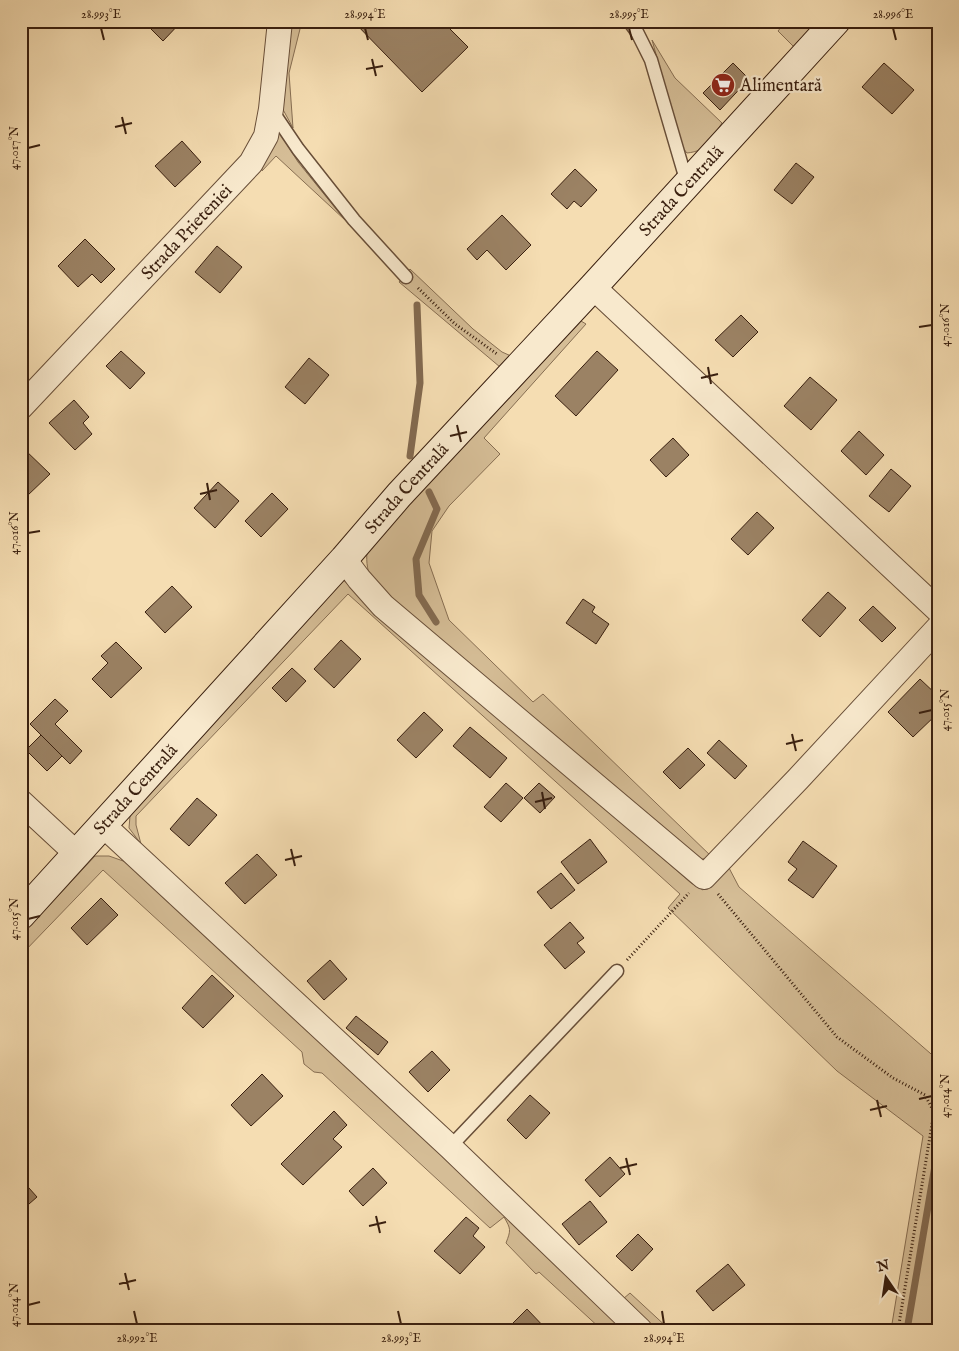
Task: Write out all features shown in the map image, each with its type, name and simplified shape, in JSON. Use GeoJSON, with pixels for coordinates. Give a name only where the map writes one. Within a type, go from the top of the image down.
{"type":"FeatureCollection","features":[{"type":"Feature","properties":{"kind":"street","name":"Strada Prieteniei"},"geometry":{"type":"LineString","coordinates":[[21,407],[252,163],[266,136],[271,109],[280,21]]}},
{"type":"Feature","properties":{"kind":"street","name":"Strada Centrală"},"geometry":{"type":"LineString","coordinates":[[21,915],[344,559],[399,495],[688,184],[836,21]]}},
{"type":"Feature","properties":{"kind":"street"},"geometry":{"type":"LineString","coordinates":[[593,287],[938,610]]}},
{"type":"Feature","properties":{"kind":"street"},"geometry":{"type":"LineString","coordinates":[[344,559],[358,579],[383,606],[704,877],[798,780],[938,628]]}},
{"type":"Feature","properties":{"kind":"street"},"geometry":{"type":"LineString","coordinates":[[21,802],[77,854]]}},
{"type":"Feature","properties":{"kind":"street"},"geometry":{"type":"LineString","coordinates":[[103,824],[450,1147],[640,1330]]}},
{"type":"Feature","properties":{"kind":"lane"},"geometry":{"type":"LineString","coordinates":[[629,21],[637,32],[651,60],[688,184]]}},
{"type":"Feature","properties":{"kind":"lane"},"geometry":{"type":"LineString","coordinates":[[271,109],[298,149],[354,220],[406,277]]}},
{"type":"Feature","properties":{"kind":"lane"},"geometry":{"type":"LineString","coordinates":[[450,1147],[616,971]]}},
{"type":"Feature","properties":{"kind":"path"},"geometry":{"type":"LineString","coordinates":[[406,277],[455,324],[516,368]]}},
{"type":"Feature","properties":{"kind":"path"},"geometry":{"type":"LineString","coordinates":[[616,971],[704,877],[837,1037],[893,1078],[925,1095],[934,1112],[898,1330]]}},
{"type":"Feature","properties":{"kind":"shaded area"},"geometry":{"type":"Polygon","coordinates":[[[288,21],[302,21],[289,73],[293,128],[280,104],[288,21]]]}},
{"type":"Feature","properties":{"kind":"shaded area"},"geometry":{"type":"Polygon","coordinates":[[[786,21],[819,21],[795,48],[778,31],[786,21]]]}},
{"type":"Feature","properties":{"kind":"shaded area"},"geometry":{"type":"Polygon","coordinates":[[[652,40],[675,78],[722,123],[712,139],[700,150],[687,153],[682,147],[652,40]]]}},
{"type":"Feature","properties":{"kind":"shaded area"},"geometry":{"type":"Polygon","coordinates":[[[276,127],[298,162],[345,220],[276,156],[262,171],[261,162],[276,127]]]}},
{"type":"Feature","properties":{"kind":"shaded area"},"geometry":{"type":"Polygon","coordinates":[[[410,269],[473,329],[502,352],[511,356],[500,367],[399,282],[410,269]]]}},
{"type":"Feature","properties":{"kind":"shaded area"},"geometry":{"type":"Polygon","coordinates":[[[581,321],[586,324],[484,438],[500,454],[449,506],[432,531],[429,563],[449,620],[533,702],[543,694],[712,857],[698,860],[391,603],[369,574],[367,550],[581,321]]]}},
{"type":"Feature","properties":{"kind":"shaded area"},"geometry":{"type":"Polygon","coordinates":[[[342,579],[691,883],[703,890],[728,866],[739,887],[938,1060],[938,1311],[934,1330],[891,1330],[923,1136],[837,1071],[668,908],[680,894],[348,594],[136,816],[136,825],[141,844],[129,828],[130,816],[342,579]]]}},
{"type":"Feature","properties":{"kind":"shaded area"},"geometry":{"type":"Polygon","coordinates":[[[95,856],[109,856],[126,862],[631,1330],[602,1330],[539,1272],[536,1274],[506,1243],[510,1230],[504,1217],[490,1228],[322,1073],[314,1072],[304,1064],[302,1052],[103,870],[21,955],[21,936],[95,856]]]}},
{"type":"Feature","properties":{"kind":"shaded area"},"geometry":{"type":"Polygon","coordinates":[[[630,1293],[670,1330],[654,1330],[623,1299],[630,1293]]]}},
{"type":"Feature","properties":{"kind":"building"},"geometry":{"type":"Polygon","coordinates":[[[143,21],[182,21],[163,41],[143,21]]]}},
{"type":"Feature","properties":{"kind":"building"},"geometry":{"type":"Polygon","coordinates":[[[353,21],[442,21],[468,47],[422,92],[353,21]]]}},
{"type":"Feature","properties":{"kind":"building"},"geometry":{"type":"Polygon","coordinates":[[[733,63],[749,79],[720,110],[703,93],[733,63]]]}},
{"type":"Feature","properties":{"kind":"building"},"geometry":{"type":"Polygon","coordinates":[[[884,63],[914,90],[892,114],[862,87],[884,63]]]}},
{"type":"Feature","properties":{"kind":"building"},"geometry":{"type":"Polygon","coordinates":[[[182,141],[201,162],[175,187],[155,166],[182,141]]]}},
{"type":"Feature","properties":{"kind":"building"},"geometry":{"type":"Polygon","coordinates":[[[796,163],[814,177],[792,204],[774,190],[796,163]]]}},
{"type":"Feature","properties":{"kind":"building"},"geometry":{"type":"Polygon","coordinates":[[[575,169],[597,190],[581,207],[574,201],[567,209],[551,194],[575,169]]]}},
{"type":"Feature","properties":{"kind":"building"},"geometry":{"type":"Polygon","coordinates":[[[502,215],[531,245],[506,270],[487,250],[477,260],[467,249],[502,215]]]}},
{"type":"Feature","properties":{"kind":"building"},"geometry":{"type":"Polygon","coordinates":[[[85,239],[115,269],[101,283],[92,274],[78,287],[58,266],[85,239]]]}},
{"type":"Feature","properties":{"kind":"building"},"geometry":{"type":"Polygon","coordinates":[[[217,246],[242,267],[220,293],[195,272],[217,246]]]}},
{"type":"Feature","properties":{"kind":"building"},"geometry":{"type":"Polygon","coordinates":[[[741,315],[758,332],[733,357],[715,340],[741,315]]]}},
{"type":"Feature","properties":{"kind":"building"},"geometry":{"type":"Polygon","coordinates":[[[121,351],[145,373],[130,389],[106,366],[121,351]]]}},
{"type":"Feature","properties":{"kind":"building"},"geometry":{"type":"Polygon","coordinates":[[[597,351],[618,370],[576,416],[555,396],[597,351]]]}},
{"type":"Feature","properties":{"kind":"building"},"geometry":{"type":"Polygon","coordinates":[[[309,358],[329,375],[305,404],[285,387],[309,358]]]}},
{"type":"Feature","properties":{"kind":"building"},"geometry":{"type":"Polygon","coordinates":[[[810,377],[837,400],[811,430],[784,406],[810,377]]]}},
{"type":"Feature","properties":{"kind":"building"},"geometry":{"type":"Polygon","coordinates":[[[74,400],[89,417],[83,423],[92,434],[75,450],[49,423],[74,400]]]}},
{"type":"Feature","properties":{"kind":"building"},"geometry":{"type":"Polygon","coordinates":[[[859,431],[884,455],[866,475],[841,451],[859,431]]]}},
{"type":"Feature","properties":{"kind":"building"},"geometry":{"type":"Polygon","coordinates":[[[673,438],[689,455],[666,477],[650,460],[673,438]]]}},
{"type":"Feature","properties":{"kind":"building"},"geometry":{"type":"Polygon","coordinates":[[[23,448],[50,474],[27,496],[21,490],[21,450],[23,448]]]}},
{"type":"Feature","properties":{"kind":"building"},"geometry":{"type":"Polygon","coordinates":[[[891,469],[911,486],[889,512],[869,496],[891,469]]]}},
{"type":"Feature","properties":{"kind":"building"},"geometry":{"type":"Polygon","coordinates":[[[218,482],[239,501],[215,528],[194,508],[218,482]]]}},
{"type":"Feature","properties":{"kind":"building"},"geometry":{"type":"Polygon","coordinates":[[[272,493],[288,509],[261,537],[245,521],[272,493]]]}},
{"type":"Feature","properties":{"kind":"building"},"geometry":{"type":"Polygon","coordinates":[[[757,512],[774,528],[748,555],[731,539],[757,512]]]}},
{"type":"Feature","properties":{"kind":"building"},"geometry":{"type":"Polygon","coordinates":[[[172,586],[192,607],[165,633],[145,612],[172,586]]]}},
{"type":"Feature","properties":{"kind":"building"},"geometry":{"type":"Polygon","coordinates":[[[828,592],[846,608],[820,637],[802,620],[828,592]]]}},
{"type":"Feature","properties":{"kind":"building"},"geometry":{"type":"Polygon","coordinates":[[[583,599],[595,607],[592,612],[609,624],[596,644],[566,623],[583,599]]]}},
{"type":"Feature","properties":{"kind":"building"},"geometry":{"type":"Polygon","coordinates":[[[873,606],[896,628],[882,642],[859,620],[873,606]]]}},
{"type":"Feature","properties":{"kind":"building"},"geometry":{"type":"Polygon","coordinates":[[[341,640],[361,659],[334,688],[314,669],[341,640]]]}},
{"type":"Feature","properties":{"kind":"building"},"geometry":{"type":"Polygon","coordinates":[[[116,642],[142,668],[111,698],[92,679],[108,663],[101,656],[116,642]]]}},
{"type":"Feature","properties":{"kind":"building"},"geometry":{"type":"Polygon","coordinates":[[[292,668],[306,681],[286,702],[272,688],[292,668]]]}},
{"type":"Feature","properties":{"kind":"building"},"geometry":{"type":"Polygon","coordinates":[[[920,679],[938,696],[938,713],[913,737],[888,712],[920,679]]]}},
{"type":"Feature","properties":{"kind":"building"},"geometry":{"type":"Polygon","coordinates":[[[55,699],[68,711],[55,724],[82,751],[70,764],[30,724],[55,699]]]}},
{"type":"Feature","properties":{"kind":"building"},"geometry":{"type":"Polygon","coordinates":[[[424,712],[443,730],[416,758],[397,740],[424,712]]]}},
{"type":"Feature","properties":{"kind":"building"},"geometry":{"type":"Polygon","coordinates":[[[470,727],[507,758],[490,778],[453,746],[470,727]]]}},
{"type":"Feature","properties":{"kind":"building"},"geometry":{"type":"Polygon","coordinates":[[[41,735],[62,756],[47,771],[26,750],[41,735]]]}},
{"type":"Feature","properties":{"kind":"building"},"geometry":{"type":"Polygon","coordinates":[[[719,740],[747,766],[735,779],[707,753],[719,740]]]}},
{"type":"Feature","properties":{"kind":"building"},"geometry":{"type":"Polygon","coordinates":[[[688,748],[705,765],[680,789],[663,772],[688,748]]]}},
{"type":"Feature","properties":{"kind":"building"},"geometry":{"type":"Polygon","coordinates":[[[506,783],[523,798],[501,822],[484,807],[506,783]]]}},
{"type":"Feature","properties":{"kind":"building"},"geometry":{"type":"Polygon","coordinates":[[[539,783],[555,797],[540,813],[524,798],[539,783]]]}},
{"type":"Feature","properties":{"kind":"building"},"geometry":{"type":"Polygon","coordinates":[[[197,798],[217,815],[189,846],[170,829],[197,798]]]}},
{"type":"Feature","properties":{"kind":"building"},"geometry":{"type":"Polygon","coordinates":[[[590,839],[607,862],[578,884],[561,862],[590,839]]]}},
{"type":"Feature","properties":{"kind":"building"},"geometry":{"type":"Polygon","coordinates":[[[803,841],[837,866],[813,898],[788,880],[797,869],[788,862],[803,841]]]}},
{"type":"Feature","properties":{"kind":"building"},"geometry":{"type":"Polygon","coordinates":[[[257,854],[277,875],[245,904],[225,883],[257,854]]]}},
{"type":"Feature","properties":{"kind":"building"},"geometry":{"type":"Polygon","coordinates":[[[561,873],[575,890],[551,909],[537,892],[561,873]]]}},
{"type":"Feature","properties":{"kind":"building"},"geometry":{"type":"Polygon","coordinates":[[[101,898],[118,915],[87,945],[71,928],[101,898]]]}},
{"type":"Feature","properties":{"kind":"building"},"geometry":{"type":"Polygon","coordinates":[[[570,922],[584,938],[577,943],[585,952],[565,969],[544,945],[570,922]]]}},
{"type":"Feature","properties":{"kind":"building"},"geometry":{"type":"Polygon","coordinates":[[[330,960],[347,979],[324,1000],[307,981],[330,960]]]}},
{"type":"Feature","properties":{"kind":"building"},"geometry":{"type":"Polygon","coordinates":[[[212,975],[234,996],[203,1028],[182,1008],[212,975]]]}},
{"type":"Feature","properties":{"kind":"building"},"geometry":{"type":"Polygon","coordinates":[[[356,1016],[388,1042],[378,1055],[346,1028],[356,1016]]]}},
{"type":"Feature","properties":{"kind":"building"},"geometry":{"type":"Polygon","coordinates":[[[432,1051],[450,1070],[428,1092],[409,1072],[432,1051]]]}},
{"type":"Feature","properties":{"kind":"building"},"geometry":{"type":"Polygon","coordinates":[[[262,1074],[283,1096],[251,1126],[231,1105],[262,1074]]]}},
{"type":"Feature","properties":{"kind":"building"},"geometry":{"type":"Polygon","coordinates":[[[530,1095],[550,1113],[526,1139],[507,1120],[530,1095]]]}},
{"type":"Feature","properties":{"kind":"building"},"geometry":{"type":"Polygon","coordinates":[[[334,1111],[347,1125],[333,1139],[342,1147],[303,1185],[281,1164],[334,1111]]]}},
{"type":"Feature","properties":{"kind":"building"},"geometry":{"type":"Polygon","coordinates":[[[610,1157],[625,1174],[600,1197],[585,1180],[610,1157]]]}},
{"type":"Feature","properties":{"kind":"building"},"geometry":{"type":"Polygon","coordinates":[[[373,1168],[387,1183],[363,1206],[349,1191],[373,1168]]]}},
{"type":"Feature","properties":{"kind":"building"},"geometry":{"type":"Polygon","coordinates":[[[21,1179],[37,1197],[21,1211],[21,1179]]]}},
{"type":"Feature","properties":{"kind":"building"},"geometry":{"type":"Polygon","coordinates":[[[590,1201],[607,1222],[579,1245],[562,1224],[590,1201]]]}},
{"type":"Feature","properties":{"kind":"building"},"geometry":{"type":"Polygon","coordinates":[[[466,1217],[479,1228],[473,1236],[485,1247],[460,1274],[434,1251],[466,1217]]]}},
{"type":"Feature","properties":{"kind":"building"},"geometry":{"type":"Polygon","coordinates":[[[638,1234],[653,1249],[632,1271],[616,1256],[638,1234]]]}},
{"type":"Feature","properties":{"kind":"building"},"geometry":{"type":"Polygon","coordinates":[[[728,1264],[745,1285],[713,1311],[696,1291],[728,1264]]]}},
{"type":"Feature","properties":{"kind":"building"},"geometry":{"type":"Polygon","coordinates":[[[527,1309],[547,1330],[506,1330],[527,1309]]]}},
{"type":"Feature","properties":{"kind":"waterway"},"geometry":{"type":"LineString","coordinates":[[410,456],[420,383],[417,305]]}},
{"type":"Feature","properties":{"kind":"waterway"},"geometry":{"type":"LineString","coordinates":[[429,492],[437,509],[416,559],[419,595],[436,622]]}},
{"type":"Feature","properties":{"kind":"waterway"},"geometry":{"type":"LineString","coordinates":[[907,1330],[938,1148]]}},
{"type":"Feature","properties":{"kind":"place","name":"Alimentară"},"geometry":{"type":"Point","coordinates":[723,85]}}]}
